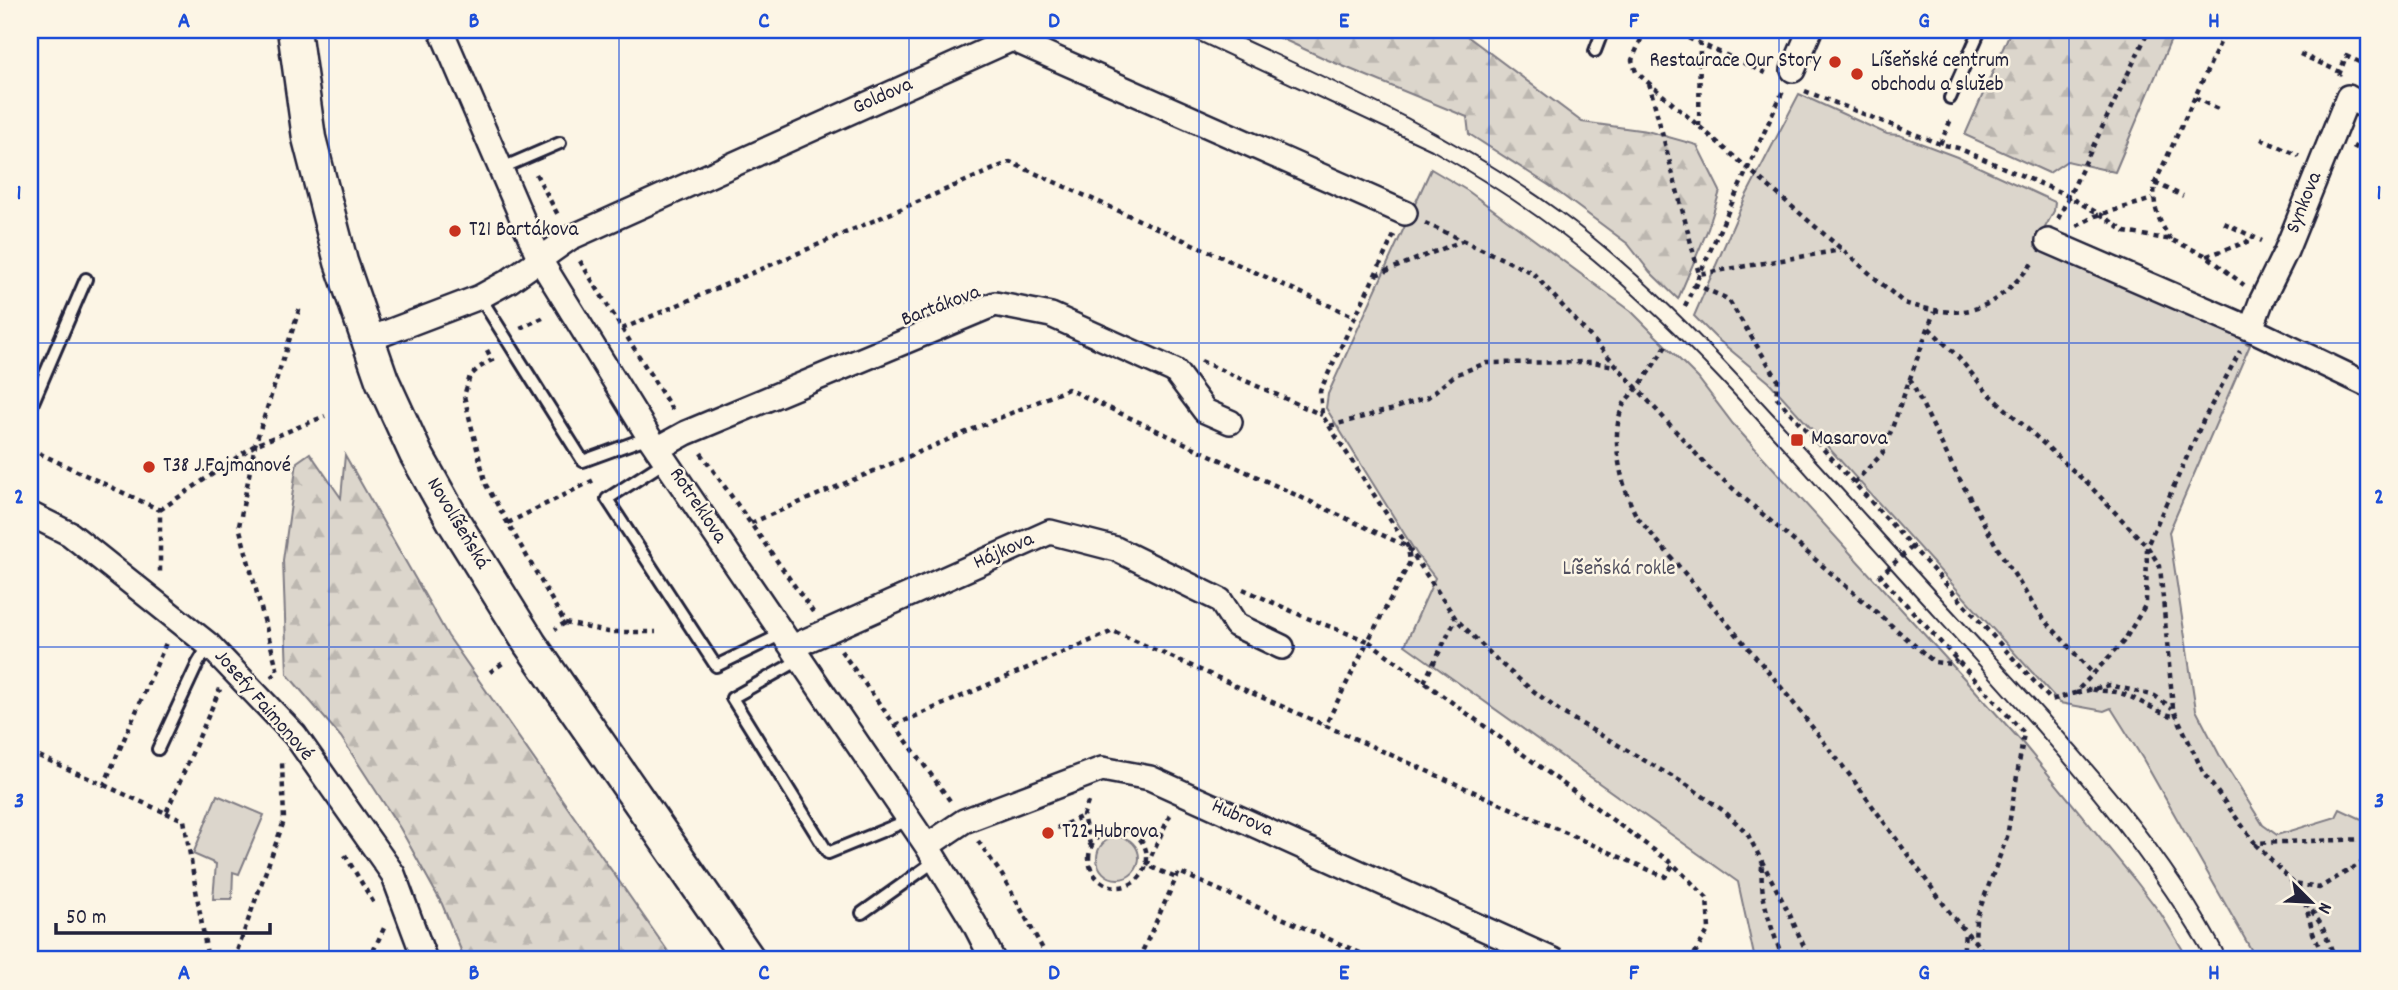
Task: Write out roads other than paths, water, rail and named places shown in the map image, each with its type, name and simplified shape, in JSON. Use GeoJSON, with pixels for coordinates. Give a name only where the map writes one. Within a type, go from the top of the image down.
{"type":"FeatureCollection","features":[{"type":"Feature","properties":{"kind":"street","name":"Novolíšeňská"},"geometry":{"type":"LineString","coordinates":[[294,30],[307,127],[319,182],[341,262],[398,418],[454,522],[530,643],[749,960]]}},
{"type":"Feature","properties":{"kind":"street","name":"Rotreklova"},"geometry":{"type":"LineString","coordinates":[[441,30],[540,260],[657,449],[931,853],[974,923],[993,960]]}},
{"type":"Feature","properties":{"kind":"street"},"geometry":{"type":"LineString","coordinates":[[1790,76],[1810,30]]}},
{"type":"Feature","properties":{"kind":"street","name":"Goldova"},"geometry":{"type":"LineString","coordinates":[[368,340],[480,297],[509,281],[569,238],[1012,39],[1405,213]]}},
{"type":"Feature","properties":{"kind":"street","name":"Synkova"},"geometry":{"type":"LineString","coordinates":[[2251,329],[2286,251],[2348,97],[2368,108]]}},
{"type":"Feature","properties":{"kind":"street"},"geometry":{"type":"LineString","coordinates":[[2058,236],[2368,384]]}},
{"type":"Feature","properties":{"kind":"street","name":"Bartákova"},"geometry":{"type":"LineString","coordinates":[[657,449],[687,433],[995,304],[1051,315],[1175,372],[1205,411],[1230,422]]}},
{"type":"Feature","properties":{"kind":"street","name":"Josefy Faimonové"},"geometry":{"type":"LineString","coordinates":[[30,514],[70,534],[160,607],[203,654],[254,691],[295,735],[393,874],[425,960]]}},
{"type":"Feature","properties":{"kind":"street","name":"Hájkova"},"geometry":{"type":"LineString","coordinates":[[792,647],[1051,532],[1116,549],[1220,600],[1236,625],[1282,647]]}},
{"type":"Feature","properties":{"kind":"street","name":"Hubrova"},"geometry":{"type":"LineString","coordinates":[[931,853],[964,821],[1102,769],[1150,778],[1553,960]]}},
{"type":"Feature","properties":{"kind":"lane"},"geometry":{"type":"LineString","coordinates":[[1595,51],[1603,30]]}},
{"type":"Feature","properties":{"kind":"lane"},"geometry":{"type":"LineString","coordinates":[[1950,98],[1980,30]]}},
{"type":"Feature","properties":{"kind":"lane"},"geometry":{"type":"LineString","coordinates":[[502,168],[560,143]]}},
{"type":"Feature","properties":{"kind":"lane"},"geometry":{"type":"LineString","coordinates":[[30,409],[86,279]]}},
{"type":"Feature","properties":{"kind":"lane"},"geometry":{"type":"LineString","coordinates":[[480,297],[583,461],[657,449]]}},
{"type":"Feature","properties":{"kind":"lane"},"geometry":{"type":"LineString","coordinates":[[657,449],[607,499],[716,666],[792,647]]}},
{"type":"Feature","properties":{"kind":"lane"},"geometry":{"type":"LineString","coordinates":[[792,647],[732,698],[828,853],[909,820]]}},
{"type":"Feature","properties":{"kind":"lane"},"geometry":{"type":"LineString","coordinates":[[158,749],[203,654]]}},
{"type":"Feature","properties":{"kind":"lane"},"geometry":{"type":"LineString","coordinates":[[862,913],[931,853]]}},
{"type":"Feature","properties":{"kind":"tram line"},"geometry":{"type":"LineString","coordinates":[[1175,30],[1455,163],[1546,223],[1646,306],[1754,416],[2060,756],[2138,855],[2207,960]]}},
{"type":"Feature","properties":{"kind":"tram line"},"geometry":{"type":"LineString","coordinates":[[1223,30],[1397,113],[1480,159],[1560,212],[1645,282],[1748,387],[2070,740],[2141,825],[2173,869],[2228,960]]}},
{"type":"Feature","properties":{"kind":"place","name":"Restaurace Our Story"},"geometry":{"type":"Point","coordinates":[1835,62]}},
{"type":"Feature","properties":{"kind":"place","name":"Líšeňské centrum obchodu a služeb"},"geometry":{"type":"Point","coordinates":[1857,74]}},
{"type":"Feature","properties":{"kind":"place","name":"T21 Bartákova"},"geometry":{"type":"Point","coordinates":[455,231]}},
{"type":"Feature","properties":{"kind":"place","name":"Masarova"},"geometry":{"type":"Point","coordinates":[1797,440]}},
{"type":"Feature","properties":{"kind":"place","name":"T38 J.Fajmanové"},"geometry":{"type":"Point","coordinates":[149,467]}},
{"type":"Feature","properties":{"kind":"place","name":"T22 Hubrova"},"geometry":{"type":"Point","coordinates":[1048,833]}},
{"type":"Feature","properties":{"kind":"park label","name":"Líšeňská rokle"},"geometry":{"type":"Point","coordinates":[1619,570]}}]}
